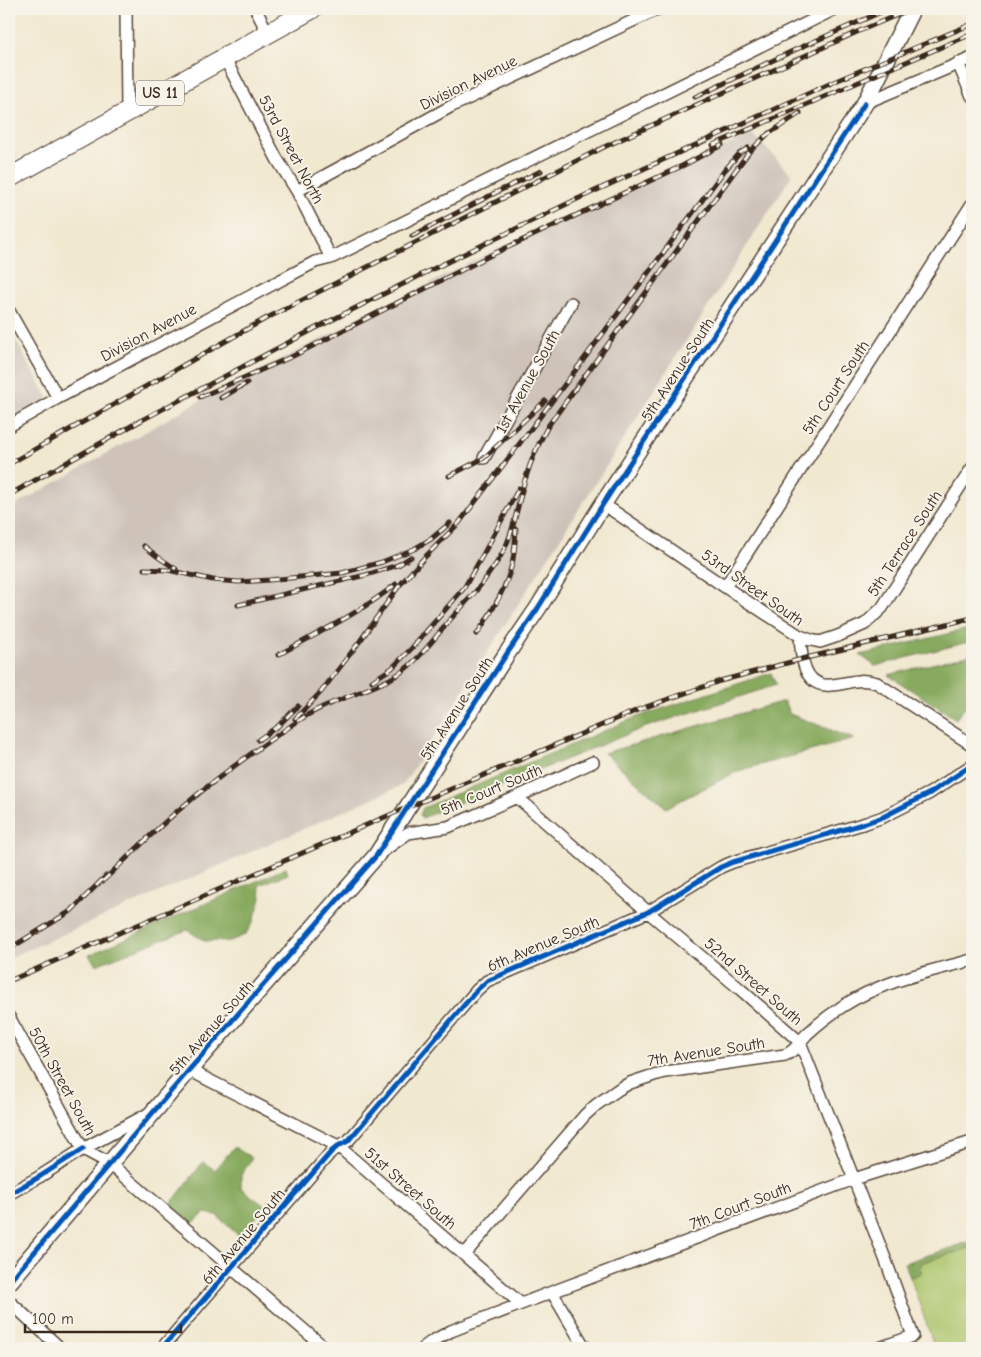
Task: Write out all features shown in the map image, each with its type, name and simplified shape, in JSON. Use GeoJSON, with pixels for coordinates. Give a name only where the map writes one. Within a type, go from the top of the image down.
{"type":"FeatureCollection","features":[{"type":"Feature","properties":{"kind":"main road","name":"US 11"},"geometry":{"type":"LineString","coordinates":[[9,178],[312,9]]}},
{"type":"Feature","properties":{"kind":"street"},"geometry":{"type":"LineString","coordinates":[[126,9],[127,112]]}},
{"type":"Feature","properties":{"kind":"street"},"geometry":{"type":"LineString","coordinates":[[257,9],[268,33]]}},
{"type":"Feature","properties":{"kind":"street","name":"Division Avenue"},"geometry":{"type":"LineString","coordinates":[[297,191],[450,107],[658,9]]}},
{"type":"Feature","properties":{"kind":"street","name":"Division Avenue"},"geometry":{"type":"LineString","coordinates":[[9,426],[58,398],[315,262],[331,258],[812,14],[835,9]]}},
{"type":"Feature","properties":{"kind":"street"},"geometry":{"type":"LineString","coordinates":[[864,103],[912,9]]}},
{"type":"Feature","properties":{"kind":"street","name":"53rd Street North"},"geometry":{"type":"LineString","coordinates":[[224,57],[331,258]]}},
{"type":"Feature","properties":{"kind":"street"},"geometry":{"type":"LineString","coordinates":[[864,103],[972,58]]}},
{"type":"Feature","properties":{"kind":"street"},"geometry":{"type":"LineString","coordinates":[[958,63],[972,96]]}},
{"type":"Feature","properties":{"kind":"street","name":"5th Avenue South"},"geometry":{"type":"LineString","coordinates":[[9,1282],[189,1070],[376,856],[864,103]]}},
{"type":"Feature","properties":{"kind":"street","name":"5th Court South"},"geometry":{"type":"LineString","coordinates":[[725,587],[972,204]]}},
{"type":"Feature","properties":{"kind":"street","name":"1st Avenue South"},"geometry":{"type":"LineString","coordinates":[[484,458],[571,303]]}},
{"type":"Feature","properties":{"kind":"street"},"geometry":{"type":"LineString","coordinates":[[9,310],[58,398]]}},
{"type":"Feature","properties":{"kind":"street","name":"5th Terrace South"},"geometry":{"type":"LineString","coordinates":[[800,636],[820,642],[838,636],[865,624],[882,608],[972,468]]}},
{"type":"Feature","properties":{"kind":"street","name":"53rd Street South"},"geometry":{"type":"LineString","coordinates":[[603,504],[800,636],[802,660],[806,672],[817,682],[832,685],[854,680],[864,680],[877,684],[972,745]]}},
{"type":"Feature","properties":{"kind":"street","name":"5th Court South"},"geometry":{"type":"LineString","coordinates":[[376,856],[408,833],[448,827],[593,762]]}},
{"type":"Feature","properties":{"kind":"street","name":"6th Avenue South"},"geometry":{"type":"LineString","coordinates":[[162,1348],[331,1152],[348,1141],[477,990],[487,981],[648,912],[710,873],[733,862],[866,823],[899,810],[930,793],[972,764]]}},
{"type":"Feature","properties":{"kind":"street","name":"52nd Street South"},"geometry":{"type":"LineString","coordinates":[[517,797],[648,912],[740,988],[800,1042],[886,1261],[913,1336],[879,1348]]}},
{"type":"Feature","properties":{"kind":"street","name":"7th Avenue South"},"geometry":{"type":"LineString","coordinates":[[464,1255],[585,1115],[607,1097],[630,1083],[666,1072],[790,1053],[807,1034],[830,1015],[857,998],[905,978],[972,960]]}},
{"type":"Feature","properties":{"kind":"street","name":"50th Street South"},"geometry":{"type":"LineString","coordinates":[[9,1017],[83,1149],[110,1164],[325,1348]]}},
{"type":"Feature","properties":{"kind":"street","name":"51st Street South"},"geometry":{"type":"LineString","coordinates":[[189,1070],[338,1146],[521,1304]]}},
{"type":"Feature","properties":{"kind":"street"},"geometry":{"type":"LineString","coordinates":[[9,1194],[83,1149],[156,1110]]}},
{"type":"Feature","properties":{"kind":"street","name":"7th Court South"},"geometry":{"type":"LineString","coordinates":[[521,1304],[854,1179],[972,1142]]}},
{"type":"Feature","properties":{"kind":"street"},"geometry":{"type":"LineString","coordinates":[[552,1292],[585,1348]]}},
{"type":"Feature","properties":{"kind":"street"},"geometry":{"type":"LineString","coordinates":[[9,1301],[60,1348]]}},
{"type":"Feature","properties":{"kind":"street"},"geometry":{"type":"LineString","coordinates":[[423,1348],[451,1331],[521,1304]]}},
{"type":"Feature","properties":{"kind":"shaded area"},"geometry":{"type":"Polygon","coordinates":[[[752,134],[792,175],[403,785],[9,958],[9,509],[194,404],[495,250],[752,134]]]}},
{"type":"Feature","properties":{"kind":"shaded area"},"geometry":{"type":"Polygon","coordinates":[[[9,329],[54,408],[9,434],[9,329]]]}},
{"type":"Feature","properties":{"kind":"green space"},"geometry":{"type":"Polygon","coordinates":[[[972,628],[972,641],[875,666],[860,655],[972,628]]]}},
{"type":"Feature","properties":{"kind":"green space"},"geometry":{"type":"Polygon","coordinates":[[[972,654],[972,697],[956,719],[888,675],[972,654]]]}},
{"type":"Feature","properties":{"kind":"green space"},"geometry":{"type":"Polygon","coordinates":[[[771,673],[776,685],[643,728],[422,818],[420,815],[423,808],[634,718],[771,673]]]}},
{"type":"Feature","properties":{"kind":"green space"},"geometry":{"type":"Polygon","coordinates":[[[784,701],[790,714],[854,739],[738,771],[666,808],[604,753],[784,701]]]}},
{"type":"Feature","properties":{"kind":"green space"},"geometry":{"type":"Polygon","coordinates":[[[286,868],[288,874],[259,885],[261,898],[253,923],[245,935],[230,941],[205,941],[187,930],[96,965],[89,955],[286,868]]]}},
{"type":"Feature","properties":{"kind":"green space"},"geometry":{"type":"Polygon","coordinates":[[[234,1147],[252,1158],[241,1175],[241,1188],[266,1207],[239,1236],[216,1215],[205,1213],[193,1223],[170,1205],[203,1162],[215,1170],[234,1147]]]}},
{"type":"Feature","properties":{"kind":"green space"},"geometry":{"type":"Polygon","coordinates":[[[972,1241],[972,1247],[920,1263],[921,1273],[910,1277],[904,1263],[972,1241]]]}},
{"type":"Feature","properties":{"kind":"green space"},"geometry":{"type":"Polygon","coordinates":[[[972,1247],[972,1348],[935,1348],[910,1277],[921,1273],[920,1263],[972,1247]]]}},
{"type":"Feature","properties":{"kind":"railway"},"geometry":{"type":"LineString","coordinates":[[695,97],[888,9]]}},
{"type":"Feature","properties":{"kind":"railway"},"geometry":{"type":"LineString","coordinates":[[9,464],[265,319],[604,147],[911,9]]}},
{"type":"Feature","properties":{"kind":"railway"},"geometry":{"type":"LineString","coordinates":[[9,495],[140,421],[316,328],[435,268],[573,201],[838,80],[972,24]]}},
{"type":"Feature","properties":{"kind":"railway"},"geometry":{"type":"LineString","coordinates":[[713,145],[972,34]]}},
{"type":"Feature","properties":{"kind":"railway"},"geometry":{"type":"LineString","coordinates":[[764,137],[800,113]]}},
{"type":"Feature","properties":{"kind":"railway"},"geometry":{"type":"LineString","coordinates":[[103,881],[180,809],[254,751],[311,713],[399,674],[422,653],[495,566],[508,541],[529,468],[548,426],[749,152],[769,133]]}},
{"type":"Feature","properties":{"kind":"railway"},"geometry":{"type":"LineString","coordinates":[[200,397],[293,356],[491,255],[684,165],[722,145]]}},
{"type":"Feature","properties":{"kind":"railway"},"geometry":{"type":"LineString","coordinates":[[295,719],[321,692],[399,586],[459,523],[724,171],[740,153],[748,148]]}},
{"type":"Feature","properties":{"kind":"railway"},"geometry":{"type":"LineString","coordinates":[[412,236],[541,171]]}},
{"type":"Feature","properties":{"kind":"railway"},"geometry":{"type":"LineString","coordinates":[[221,398],[247,383]]}},
{"type":"Feature","properties":{"kind":"railway"},"geometry":{"type":"LineString","coordinates":[[449,476],[484,458],[545,401]]}},
{"type":"Feature","properties":{"kind":"railway"},"geometry":{"type":"LineString","coordinates":[[372,681],[392,668],[411,649],[464,588],[519,488]]}},
{"type":"Feature","properties":{"kind":"railway"},"geometry":{"type":"LineString","coordinates":[[144,569],[168,570],[213,580],[239,582],[342,573],[382,562],[414,549],[431,539],[450,523]]}},
{"type":"Feature","properties":{"kind":"railway"},"geometry":{"type":"LineString","coordinates":[[477,634],[493,609],[506,582],[513,560],[516,529]]}},
{"type":"Feature","properties":{"kind":"railway"},"geometry":{"type":"LineString","coordinates":[[144,546],[176,569]]}},
{"type":"Feature","properties":{"kind":"railway"},"geometry":{"type":"LineString","coordinates":[[238,605],[366,575],[398,565],[411,557]]}},
{"type":"Feature","properties":{"kind":"railway"},"geometry":{"type":"LineString","coordinates":[[278,655],[353,613],[396,584]]}},
{"type":"Feature","properties":{"kind":"railway"},"geometry":{"type":"LineString","coordinates":[[9,981],[378,820],[640,709],[720,681],[972,618]]}},
{"type":"Feature","properties":{"kind":"railway"},"geometry":{"type":"LineString","coordinates":[[258,740],[278,726],[298,706]]}},
{"type":"Feature","properties":{"kind":"railway"},"geometry":{"type":"LineString","coordinates":[[9,949],[71,911],[106,876]]}},
{"type":"Feature","properties":{"kind":"cycle path"},"geometry":{"type":"LineString","coordinates":[[9,1282],[189,1070],[376,856],[865,103]]}},
{"type":"Feature","properties":{"kind":"cycle path"},"geometry":{"type":"LineString","coordinates":[[162,1348],[331,1152],[348,1141],[477,990],[487,981],[648,912],[721,867],[733,862],[883,817],[930,793],[972,765]]}},
{"type":"Feature","properties":{"kind":"cycle path"},"geometry":{"type":"LineString","coordinates":[[9,1194],[83,1149]]}}]}
